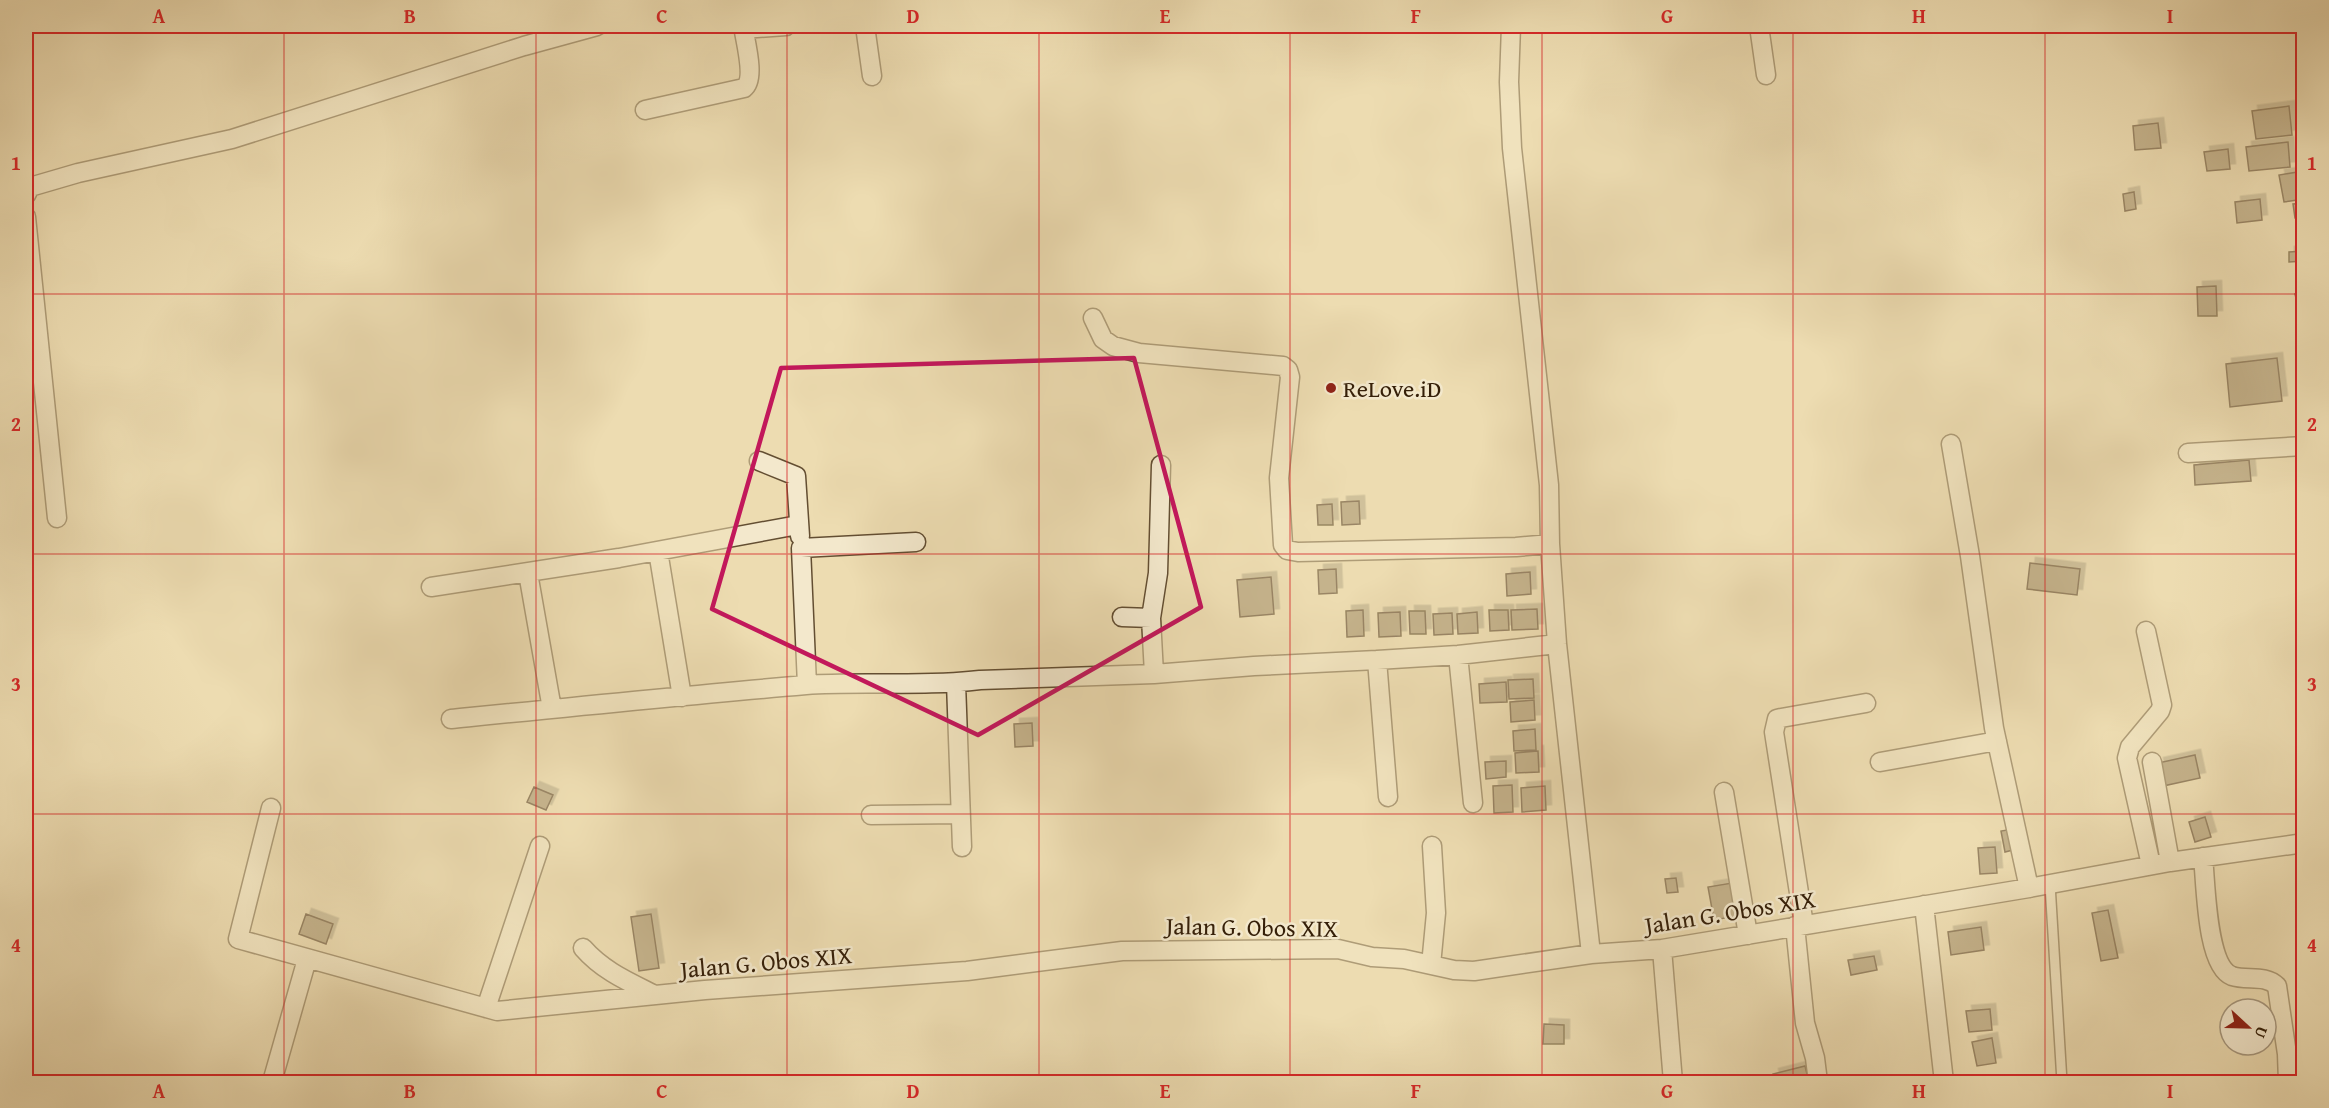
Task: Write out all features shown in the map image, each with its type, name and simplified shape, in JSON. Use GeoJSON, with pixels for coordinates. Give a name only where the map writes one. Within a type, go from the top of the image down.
{"type":"FeatureCollection","features":[{"type":"Feature","properties":{"kind":"street"},"geometry":{"type":"LineString","coordinates":[[26,195],[30,187],[78,173],[232,139],[524,46],[597,26]]}},
{"type":"Feature","properties":{"kind":"street"},"geometry":{"type":"LineString","coordinates":[[645,110],[744,88],[750,77],[743,27],[786,26]]}},
{"type":"Feature","properties":{"kind":"street"},"geometry":{"type":"LineString","coordinates":[[865,26],[872,76]]}},
{"type":"Feature","properties":{"kind":"street"},"geometry":{"type":"LineString","coordinates":[[1511,26],[1509,82],[1518,214],[1549,485],[1550,544],[1557,644],[1591,954]]}},
{"type":"Feature","properties":{"kind":"street"},"geometry":{"type":"LineString","coordinates":[[1759,26],[1766,75]]}},
{"type":"Feature","properties":{"kind":"street"},"geometry":{"type":"LineString","coordinates":[[26,217],[57,518]]}},
{"type":"Feature","properties":{"kind":"street"},"geometry":{"type":"LineString","coordinates":[[1093,318],[1103,339],[1113,346],[1138,353],[1283,366],[1288,370],[1290,377],[1279,478],[1284,545],[1287,550],[1333,552],[1550,544]]}},
{"type":"Feature","properties":{"kind":"street"},"geometry":{"type":"LineString","coordinates":[[1951,444],[1997,741],[2030,888]]}},
{"type":"Feature","properties":{"kind":"street"},"geometry":{"type":"LineString","coordinates":[[2188,453],[2304,446]]}},
{"type":"Feature","properties":{"kind":"street"},"geometry":{"type":"LineString","coordinates":[[759,461],[796,476],[807,685]]}},
{"type":"Feature","properties":{"kind":"street"},"geometry":{"type":"LineString","coordinates":[[1154,674],[1151,618],[1158,573],[1161,465]]}},
{"type":"Feature","properties":{"kind":"street"},"geometry":{"type":"LineString","coordinates":[[431,587],[528,573],[798,525]]}},
{"type":"Feature","properties":{"kind":"street"},"geometry":{"type":"LineString","coordinates":[[801,548],[916,542]]}},
{"type":"Feature","properties":{"kind":"street"},"geometry":{"type":"LineString","coordinates":[[658,551],[682,697]]}},
{"type":"Feature","properties":{"kind":"street"},"geometry":{"type":"LineString","coordinates":[[528,573],[552,709]]}},
{"type":"Feature","properties":{"kind":"street"},"geometry":{"type":"LineString","coordinates":[[1122,617],[1151,618]]}},
{"type":"Feature","properties":{"kind":"street"},"geometry":{"type":"LineString","coordinates":[[2146,632],[2162,705],[2160,711],[2130,747],[2127,758],[2151,865]]}},
{"type":"Feature","properties":{"kind":"street"},"geometry":{"type":"LineString","coordinates":[[451,719],[807,685],[871,682],[956,683],[1154,674],[1458,655],[1557,644]]}},
{"type":"Feature","properties":{"kind":"street"},"geometry":{"type":"LineString","coordinates":[[1458,655],[1473,803]]}},
{"type":"Feature","properties":{"kind":"street"},"geometry":{"type":"LineString","coordinates":[[1377,660],[1388,797]]}},
{"type":"Feature","properties":{"kind":"street"},"geometry":{"type":"LineString","coordinates":[[956,683],[962,847]]}},
{"type":"Feature","properties":{"kind":"street"},"geometry":{"type":"LineString","coordinates":[[1818,1083],[1815,1058],[1805,1023],[1800,926],[1774,725],[1777,719],[1781,718],[1866,703]]}},
{"type":"Feature","properties":{"kind":"street"},"geometry":{"type":"LineString","coordinates":[[1880,762],[1997,741]]}},
{"type":"Feature","properties":{"kind":"street"},"geometry":{"type":"LineString","coordinates":[[2152,762],[2170,862]]}},
{"type":"Feature","properties":{"kind":"street"},"geometry":{"type":"LineString","coordinates":[[1724,792],[1748,935]]}},
{"type":"Feature","properties":{"kind":"street","name":"Jalan G. Obos XIX"},"geometry":{"type":"LineString","coordinates":[[271,808],[238,939],[486,1008],[509,1010],[655,995],[967,971],[1132,951],[1338,949],[1371,957],[1404,959],[1455,970],[1474,971],[1591,954],[1662,949],[2030,888],[2151,865],[2304,843]]}},
{"type":"Feature","properties":{"kind":"street"},"geometry":{"type":"LineString","coordinates":[[871,815],[961,814]]}},
{"type":"Feature","properties":{"kind":"street"},"geometry":{"type":"LineString","coordinates":[[486,1008],[540,846]]}},
{"type":"Feature","properties":{"kind":"street"},"geometry":{"type":"LineString","coordinates":[[1431,965],[1436,913],[1432,846]]}},
{"type":"Feature","properties":{"kind":"street"},"geometry":{"type":"LineString","coordinates":[[2203,857],[2213,949],[2222,967],[2234,977],[2266,980],[2277,986],[2288,1083]]}},
{"type":"Feature","properties":{"kind":"street"},"geometry":{"type":"LineString","coordinates":[[1924,905],[1944,1083]]}},
{"type":"Feature","properties":{"kind":"street"},"geometry":{"type":"LineString","coordinates":[[583,948],[595,962],[609,972],[655,995]]}},
{"type":"Feature","properties":{"kind":"street"},"geometry":{"type":"LineString","coordinates":[[1662,949],[1673,1083]]}},
{"type":"Feature","properties":{"kind":"street"},"geometry":{"type":"LineString","coordinates":[[272,1083],[307,959]]}},
{"type":"Feature","properties":{"kind":"lane"},"geometry":{"type":"LineString","coordinates":[[2050,884],[2062,1083]]}},
{"type":"Feature","properties":{"kind":"highlighted area"},"geometry":{"type":"Polygon","coordinates":[[[1134,358],[1201,607],[978,735],[712,609],[781,368],[1134,358]]]}},
{"type":"Feature","properties":{"kind":"building"},"geometry":{"type":"Polygon","coordinates":[[[2289,106],[2292,135],[2256,139],[2252,111],[2289,106]]]}},
{"type":"Feature","properties":{"kind":"building"},"geometry":{"type":"Polygon","coordinates":[[[2158,123],[2161,148],[2135,150],[2133,126],[2158,123]]]}},
{"type":"Feature","properties":{"kind":"building"},"geometry":{"type":"Polygon","coordinates":[[[2288,142],[2290,167],[2249,171],[2246,147],[2288,142]]]}},
{"type":"Feature","properties":{"kind":"building"},"geometry":{"type":"Polygon","coordinates":[[[2228,149],[2230,169],[2207,171],[2204,152],[2228,149]]]}},
{"type":"Feature","properties":{"kind":"building"},"geometry":{"type":"Polygon","coordinates":[[[2304,171],[2304,199],[2284,202],[2279,175],[2304,171]]]}},
{"type":"Feature","properties":{"kind":"building"},"geometry":{"type":"Polygon","coordinates":[[[2134,192],[2136,209],[2125,211],[2123,194],[2134,192]]]}},
{"type":"Feature","properties":{"kind":"building"},"geometry":{"type":"Polygon","coordinates":[[[2260,199],[2262,220],[2237,223],[2235,202],[2260,199]]]}},
{"type":"Feature","properties":{"kind":"building"},"geometry":{"type":"Polygon","coordinates":[[[2304,203],[2304,217],[2295,218],[2293,204],[2304,203]]]}},
{"type":"Feature","properties":{"kind":"building"},"geometry":{"type":"Polygon","coordinates":[[[2304,251],[2304,261],[2289,262],[2289,252],[2304,251]]]}},
{"type":"Feature","properties":{"kind":"building"},"geometry":{"type":"Polygon","coordinates":[[[2216,286],[2217,316],[2198,316],[2197,287],[2216,286]]]}},
{"type":"Feature","properties":{"kind":"building"},"geometry":{"type":"Polygon","coordinates":[[[2304,293],[2304,310],[2299,311],[2295,294],[2304,293]]]}},
{"type":"Feature","properties":{"kind":"building"},"geometry":{"type":"Polygon","coordinates":[[[2277,358],[2282,401],[2230,407],[2226,364],[2277,358]]]}},
{"type":"Feature","properties":{"kind":"building"},"geometry":{"type":"Polygon","coordinates":[[[2249,460],[2251,481],[2195,485],[2194,465],[2249,460]]]}},
{"type":"Feature","properties":{"kind":"building"},"geometry":{"type":"Polygon","coordinates":[[[1359,501],[1360,524],[1342,525],[1341,502],[1359,501]]]}},
{"type":"Feature","properties":{"kind":"building"},"geometry":{"type":"Polygon","coordinates":[[[1332,504],[1333,525],[1318,525],[1317,505],[1332,504]]]}},
{"type":"Feature","properties":{"kind":"building"},"geometry":{"type":"Polygon","coordinates":[[[2030,563],[2080,569],[2077,595],[2027,589],[2030,563]]]}},
{"type":"Feature","properties":{"kind":"building"},"geometry":{"type":"Polygon","coordinates":[[[1336,569],[1337,593],[1319,594],[1318,570],[1336,569]]]}},
{"type":"Feature","properties":{"kind":"building"},"geometry":{"type":"Polygon","coordinates":[[[1530,572],[1531,594],[1507,596],[1506,574],[1530,572]]]}},
{"type":"Feature","properties":{"kind":"building"},"geometry":{"type":"Polygon","coordinates":[[[1271,577],[1274,614],[1240,617],[1237,580],[1271,577]]]}},
{"type":"Feature","properties":{"kind":"building"},"geometry":{"type":"Polygon","coordinates":[[[1537,609],[1538,629],[1512,630],[1511,610],[1537,609]]]}},
{"type":"Feature","properties":{"kind":"building"},"geometry":{"type":"Polygon","coordinates":[[[1363,610],[1364,636],[1347,637],[1346,611],[1363,610]]]}},
{"type":"Feature","properties":{"kind":"building"},"geometry":{"type":"Polygon","coordinates":[[[1489,610],[1508,610],[1509,630],[1490,631],[1489,610]]]}},
{"type":"Feature","properties":{"kind":"building"},"geometry":{"type":"Polygon","coordinates":[[[1409,611],[1425,611],[1426,634],[1410,634],[1409,611]]]}},
{"type":"Feature","properties":{"kind":"building"},"geometry":{"type":"Polygon","coordinates":[[[1400,612],[1401,636],[1379,637],[1378,613],[1400,612]]]}},
{"type":"Feature","properties":{"kind":"building"},"geometry":{"type":"Polygon","coordinates":[[[1477,612],[1478,633],[1458,634],[1457,614],[1477,612]]]}},
{"type":"Feature","properties":{"kind":"building"},"geometry":{"type":"Polygon","coordinates":[[[1452,613],[1453,634],[1434,635],[1433,614],[1452,613]]]}},
{"type":"Feature","properties":{"kind":"building"},"geometry":{"type":"Polygon","coordinates":[[[1533,679],[1534,698],[1509,699],[1508,680],[1533,679]]]}},
{"type":"Feature","properties":{"kind":"building"},"geometry":{"type":"Polygon","coordinates":[[[1506,682],[1507,702],[1480,703],[1479,684],[1506,682]]]}},
{"type":"Feature","properties":{"kind":"building"},"geometry":{"type":"Polygon","coordinates":[[[1534,700],[1535,720],[1511,722],[1510,702],[1534,700]]]}},
{"type":"Feature","properties":{"kind":"building"},"geometry":{"type":"Polygon","coordinates":[[[1032,723],[1033,746],[1015,747],[1014,724],[1032,723]]]}},
{"type":"Feature","properties":{"kind":"building"},"geometry":{"type":"Polygon","coordinates":[[[1535,729],[1536,750],[1514,751],[1513,731],[1535,729]]]}},
{"type":"Feature","properties":{"kind":"building"},"geometry":{"type":"Polygon","coordinates":[[[1538,751],[1539,772],[1516,773],[1515,753],[1538,751]]]}},
{"type":"Feature","properties":{"kind":"building"},"geometry":{"type":"Polygon","coordinates":[[[2195,755],[2200,778],[2163,786],[2158,763],[2195,755]]]}},
{"type":"Feature","properties":{"kind":"building"},"geometry":{"type":"Polygon","coordinates":[[[1506,761],[1506,777],[1486,779],[1485,762],[1506,761]]]}},
{"type":"Feature","properties":{"kind":"building"},"geometry":{"type":"Polygon","coordinates":[[[1512,785],[1513,812],[1494,813],[1493,786],[1512,785]]]}},
{"type":"Feature","properties":{"kind":"building"},"geometry":{"type":"Polygon","coordinates":[[[1545,786],[1546,810],[1522,812],[1521,788],[1545,786]]]}},
{"type":"Feature","properties":{"kind":"building"},"geometry":{"type":"Polygon","coordinates":[[[534,787],[553,795],[546,810],[527,802],[534,787]]]}},
{"type":"Feature","properties":{"kind":"building"},"geometry":{"type":"Polygon","coordinates":[[[2205,817],[2211,837],[2195,842],[2189,822],[2205,817]]]}},
{"type":"Feature","properties":{"kind":"building"},"geometry":{"type":"Polygon","coordinates":[[[2013,829],[2017,849],[2005,852],[2001,831],[2013,829]]]}},
{"type":"Feature","properties":{"kind":"building"},"geometry":{"type":"Polygon","coordinates":[[[1995,847],[1997,873],[1980,874],[1978,848],[1995,847]]]}},
{"type":"Feature","properties":{"kind":"building"},"geometry":{"type":"Polygon","coordinates":[[[1676,878],[1678,892],[1667,893],[1665,879],[1676,878]]]}},
{"type":"Feature","properties":{"kind":"building"},"geometry":{"type":"Polygon","coordinates":[[[1732,883],[1737,916],[1714,920],[1708,887],[1732,883]]]}},
{"type":"Feature","properties":{"kind":"building"},"geometry":{"type":"Polygon","coordinates":[[[2108,910],[2118,958],[2101,961],[2092,913],[2108,910]]]}},
{"type":"Feature","properties":{"kind":"building"},"geometry":{"type":"Polygon","coordinates":[[[306,914],[333,924],[326,944],[299,934],[306,914]]]}},
{"type":"Feature","properties":{"kind":"building"},"geometry":{"type":"Polygon","coordinates":[[[651,914],[659,968],[639,971],[631,917],[651,914]]]}},
{"type":"Feature","properties":{"kind":"building"},"geometry":{"type":"Polygon","coordinates":[[[1981,927],[1984,950],[1951,955],[1948,932],[1981,927]]]}},
{"type":"Feature","properties":{"kind":"building"},"geometry":{"type":"Polygon","coordinates":[[[1874,956],[1877,970],[1851,975],[1848,960],[1874,956]]]}},
{"type":"Feature","properties":{"kind":"building"},"geometry":{"type":"Polygon","coordinates":[[[1990,1009],[1992,1030],[1969,1032],[1966,1011],[1990,1009]]]}},
{"type":"Feature","properties":{"kind":"building"},"geometry":{"type":"Polygon","coordinates":[[[1544,1024],[1564,1025],[1564,1044],[1543,1044],[1544,1024]]]}},
{"type":"Feature","properties":{"kind":"building"},"geometry":{"type":"Polygon","coordinates":[[[1992,1038],[1996,1063],[1977,1066],[1972,1042],[1992,1038]]]}},
{"type":"Feature","properties":{"kind":"building"},"geometry":{"type":"Polygon","coordinates":[[[1805,1066],[1809,1082],[1775,1082],[1773,1074],[1805,1066]]]}},
{"type":"Feature","properties":{"kind":"place","name":"ReLove.iD"},"geometry":{"type":"Point","coordinates":[1331,388]}}]}
